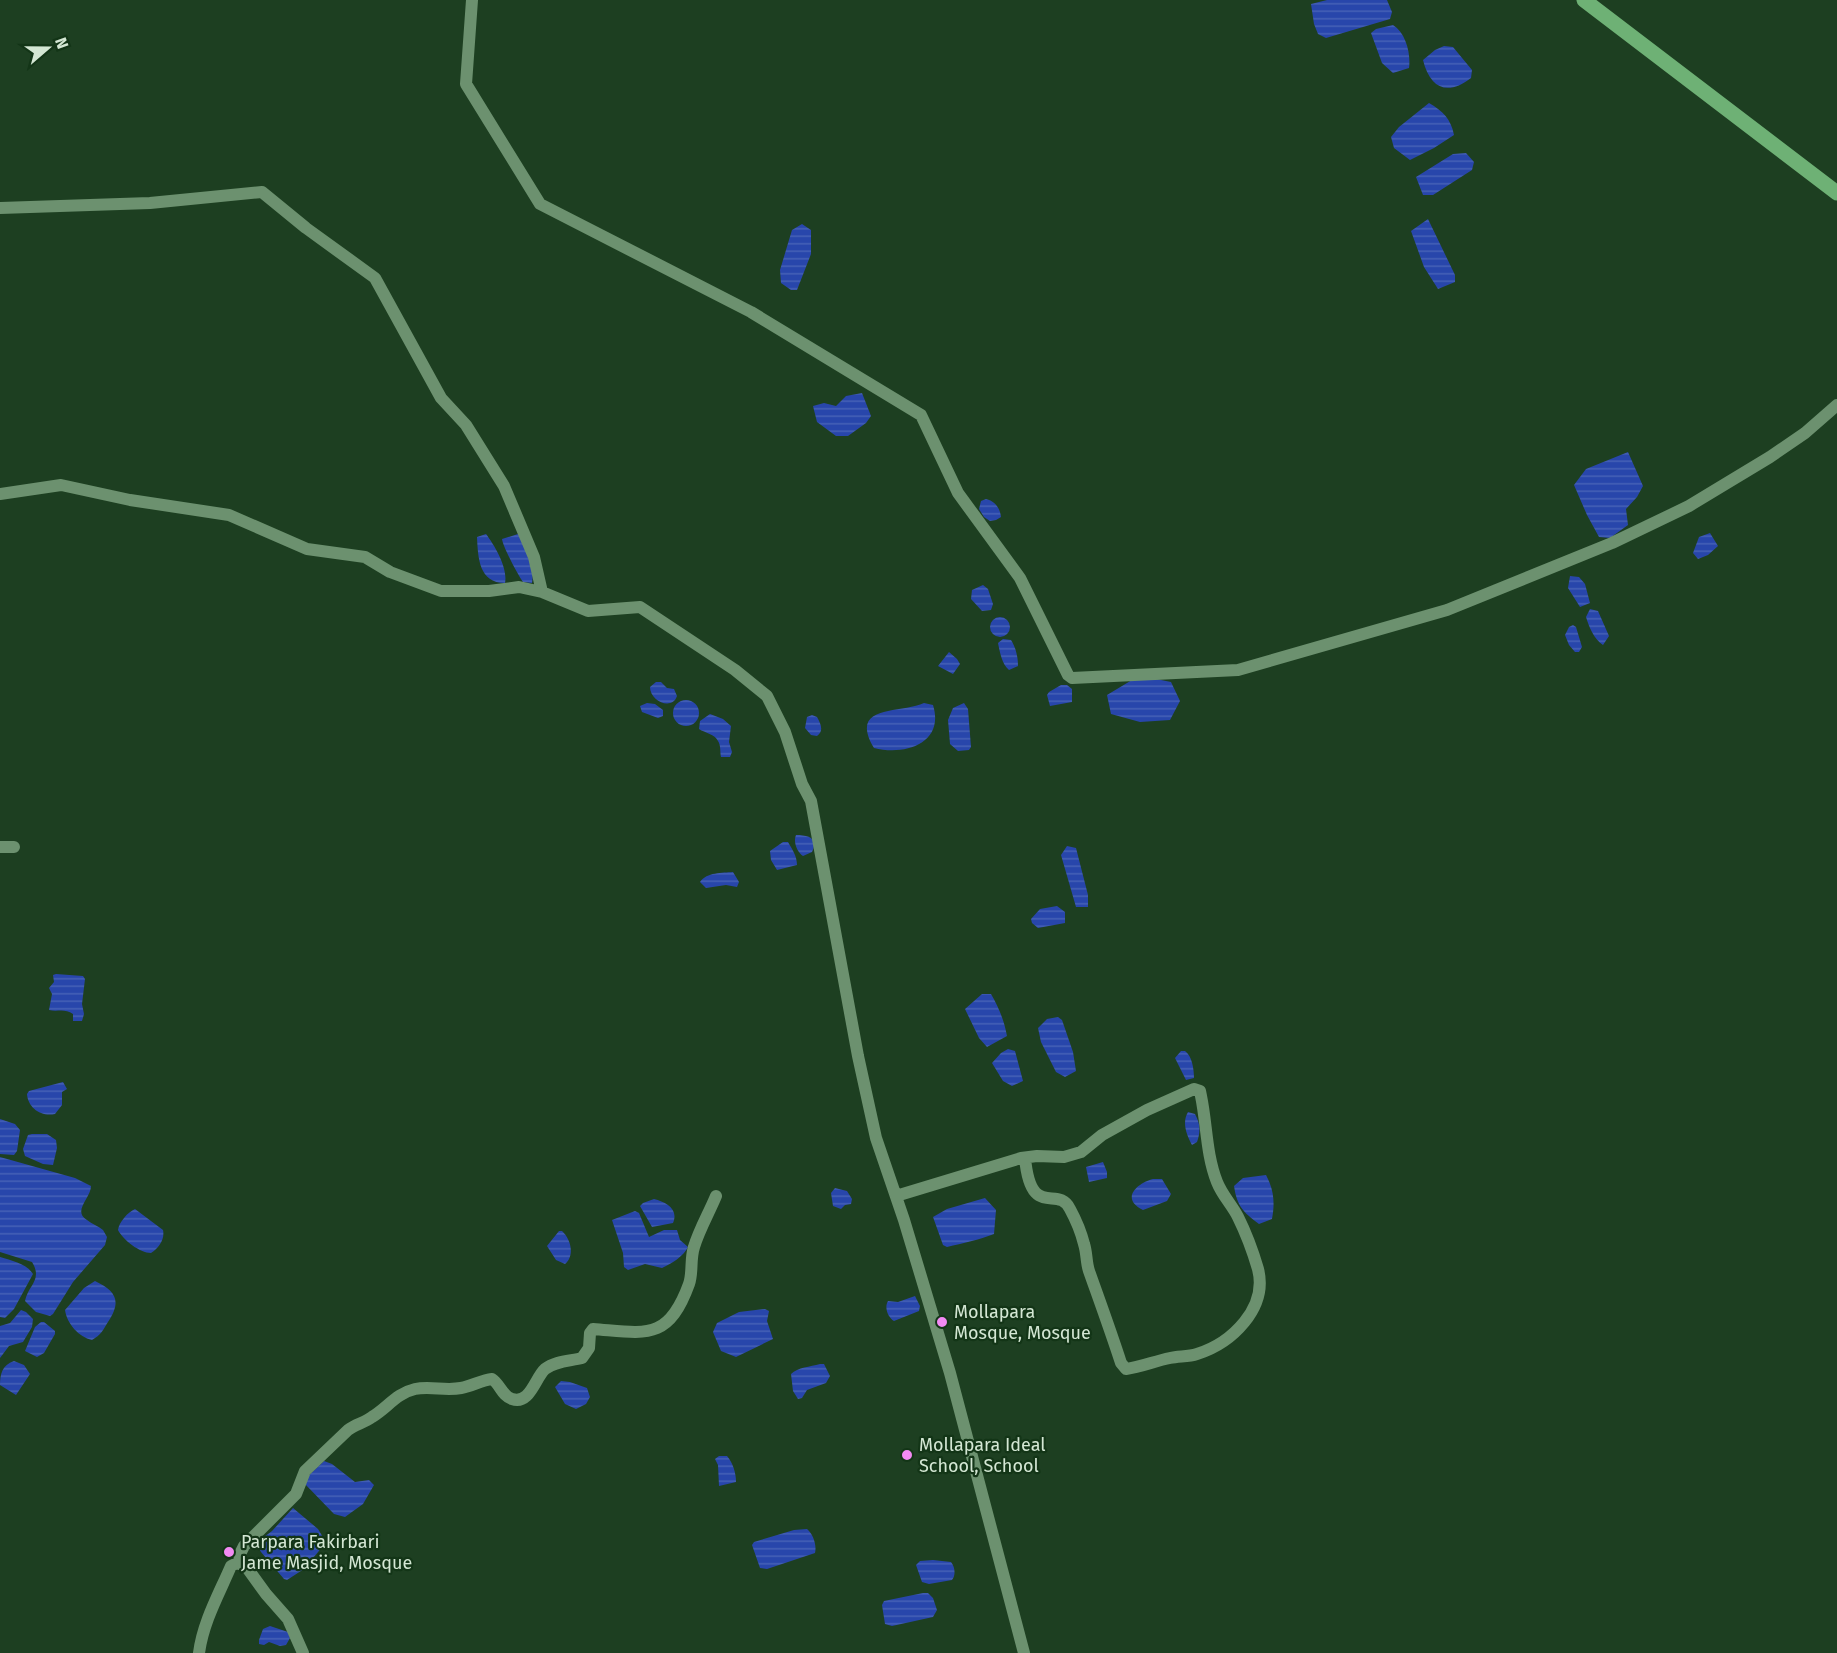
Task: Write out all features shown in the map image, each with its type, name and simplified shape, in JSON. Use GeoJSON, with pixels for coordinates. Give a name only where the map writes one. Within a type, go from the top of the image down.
{"type":"FeatureCollection","features":[{"type":"Feature","properties":{"kind":"main road"},"geometry":{"type":"LineString","coordinates":[[1584,0],[1837,193]]}},
{"type":"Feature","properties":{"kind":"street"},"geometry":{"type":"LineString","coordinates":[[472,0],[466,84],[540,204],[751,312],[921,415],[958,493],[1020,578],[1068,675],[1072,678],[1238,670],[1448,610],[1612,543],[1689,506],[1770,457],[1805,433],[1837,405]]}},
{"type":"Feature","properties":{"kind":"street"},"geometry":{"type":"LineString","coordinates":[[0,208],[150,203],[262,192],[306,228],[375,278],[441,398],[466,425],[504,486],[534,557],[542,592]]}},
{"type":"Feature","properties":{"kind":"street"},"geometry":{"type":"LineString","coordinates":[[0,494],[61,485],[130,500],[229,515],[307,549],[365,557],[390,572],[441,591],[489,591],[519,587],[542,592],[588,611],[640,607],[735,670],[767,696],[811,801],[858,1056],[876,1138],[953,1383],[971,1447],[993,1543],[1024,1653]]}},
{"type":"Feature","properties":{"kind":"street"},"geometry":{"type":"LineString","coordinates":[[0,847],[14,847]]}},
{"type":"Feature","properties":{"kind":"street"},"geometry":{"type":"LineString","coordinates":[[896,1196],[1025,1158],[1064,1157],[1081,1152],[1102,1135],[1147,1110],[1187,1091],[1194,1089],[1200,1091],[1206,1137],[1218,1185],[1239,1220],[1258,1269],[1259,1292],[1251,1316],[1207,1350],[1194,1355],[1168,1358],[1125,1369],[1088,1266],[1085,1245],[1069,1206],[1062,1200],[1035,1194],[1027,1179],[1025,1158]]}},
{"type":"Feature","properties":{"kind":"street"},"geometry":{"type":"LineString","coordinates":[[239,1564],[244,1545],[296,1494],[305,1471],[348,1430],[376,1415],[399,1395],[422,1388],[447,1390],[466,1387],[492,1379],[507,1396],[513,1400],[520,1399],[531,1390],[544,1370],[564,1361],[582,1358],[589,1348],[590,1333],[593,1329],[641,1334],[662,1326],[681,1302],[689,1283],[693,1249],[716,1196]]}},
{"type":"Feature","properties":{"kind":"street"},"geometry":{"type":"LineString","coordinates":[[199,1653],[201,1637],[216,1597],[226,1582],[231,1566],[239,1564],[245,1565],[266,1594],[288,1618],[303,1653]]}},
{"type":"Feature","properties":{"kind":"water"},"geometry":{"type":"Polygon","coordinates":[[[1327,0],[1387,0],[1392,12],[1390,19],[1326,38],[1318,34],[1311,4],[1327,0]]]}},
{"type":"Feature","properties":{"kind":"water"},"geometry":{"type":"Polygon","coordinates":[[[1393,25],[1404,38],[1408,50],[1409,68],[1393,73],[1382,63],[1371,33],[1376,29],[1393,25]]]}},
{"type":"Feature","properties":{"kind":"water"},"geometry":{"type":"Polygon","coordinates":[[[1444,46],[1453,47],[1472,70],[1471,78],[1463,84],[1448,88],[1441,87],[1430,78],[1426,70],[1423,60],[1444,46]]]}},
{"type":"Feature","properties":{"kind":"water"},"geometry":{"type":"Polygon","coordinates":[[[1429,103],[1446,116],[1454,135],[1410,160],[1394,148],[1391,137],[1399,127],[1429,103]]]}},
{"type":"Feature","properties":{"kind":"water"},"geometry":{"type":"Polygon","coordinates":[[[1466,153],[1474,162],[1472,170],[1433,195],[1423,195],[1416,177],[1453,154],[1466,153]]]}},
{"type":"Feature","properties":{"kind":"water"},"geometry":{"type":"Polygon","coordinates":[[[1428,219],[1455,275],[1455,282],[1438,289],[1424,267],[1411,231],[1428,219]]]}},
{"type":"Feature","properties":{"kind":"water"},"geometry":{"type":"Polygon","coordinates":[[[802,224],[811,230],[811,254],[797,290],[791,290],[781,283],[780,270],[792,230],[802,224]]]}},
{"type":"Feature","properties":{"kind":"water"},"geometry":{"type":"Polygon","coordinates":[[[862,393],[871,416],[866,423],[848,436],[836,436],[817,422],[813,406],[824,403],[836,406],[846,396],[862,393]]]}},
{"type":"Feature","properties":{"kind":"water"},"geometry":{"type":"Polygon","coordinates":[[[1628,452],[1643,486],[1626,509],[1628,525],[1610,538],[1599,537],[1574,485],[1586,469],[1628,452]]]}},
{"type":"Feature","properties":{"kind":"water"},"geometry":{"type":"Polygon","coordinates":[[[986,499],[996,505],[1001,517],[990,521],[984,517],[979,509],[981,501],[986,499]]]}},
{"type":"Feature","properties":{"kind":"water"},"geometry":{"type":"Polygon","coordinates":[[[1710,533],[1718,546],[1708,555],[1698,559],[1693,553],[1699,537],[1710,533]]]}},
{"type":"Feature","properties":{"kind":"water"},"geometry":{"type":"Polygon","coordinates":[[[486,534],[503,564],[505,583],[490,579],[479,561],[477,537],[486,534]]]}},
{"type":"Feature","properties":{"kind":"water"},"geometry":{"type":"Polygon","coordinates":[[[518,534],[529,557],[532,583],[523,582],[503,543],[502,539],[518,534]]]}},
{"type":"Feature","properties":{"kind":"water"},"geometry":{"type":"Polygon","coordinates":[[[1570,576],[1579,577],[1585,584],[1590,603],[1580,607],[1568,588],[1570,576]]]}},
{"type":"Feature","properties":{"kind":"water"},"geometry":{"type":"Polygon","coordinates":[[[983,585],[988,589],[993,604],[991,610],[982,611],[971,599],[972,590],[983,585]]]}},
{"type":"Feature","properties":{"kind":"water"},"geometry":{"type":"Polygon","coordinates":[[[1590,609],[1598,611],[1609,636],[1603,645],[1594,636],[1587,621],[1586,617],[1590,609]]]}},
{"type":"Feature","properties":{"kind":"water"},"geometry":{"type":"Polygon","coordinates":[[[1000,617],[1007,620],[1010,627],[1007,634],[1000,637],[993,634],[990,627],[993,620],[1000,617]]]}},
{"type":"Feature","properties":{"kind":"water"},"geometry":{"type":"Polygon","coordinates":[[[1573,625],[1576,627],[1582,647],[1579,652],[1575,652],[1569,645],[1565,635],[1569,627],[1573,625]]]}},
{"type":"Feature","properties":{"kind":"water"},"geometry":{"type":"Polygon","coordinates":[[[1003,639],[1011,640],[1017,656],[1018,666],[1009,670],[1003,661],[998,643],[1003,639]]]}},
{"type":"Feature","properties":{"kind":"water"},"geometry":{"type":"Polygon","coordinates":[[[949,652],[960,664],[953,674],[938,666],[949,652]]]}},
{"type":"Feature","properties":{"kind":"water"},"geometry":{"type":"Polygon","coordinates":[[[1151,678],[1171,682],[1180,701],[1170,720],[1140,722],[1111,714],[1107,695],[1132,680],[1151,678]]]}},
{"type":"Feature","properties":{"kind":"water"},"geometry":{"type":"Polygon","coordinates":[[[656,682],[661,682],[667,688],[674,689],[677,696],[671,703],[657,700],[651,692],[650,687],[656,682]]]}},
{"type":"Feature","properties":{"kind":"water"},"geometry":{"type":"Polygon","coordinates":[[[1061,685],[1067,685],[1072,689],[1072,702],[1050,706],[1047,695],[1061,685]]]}},
{"type":"Feature","properties":{"kind":"water"},"geometry":{"type":"Polygon","coordinates":[[[686,700],[696,703],[699,713],[696,723],[686,726],[676,723],[673,713],[676,703],[686,700]]]}},
{"type":"Feature","properties":{"kind":"water"},"geometry":{"type":"Polygon","coordinates":[[[647,703],[655,704],[663,710],[663,716],[658,718],[642,712],[640,706],[647,703]]]}},
{"type":"Feature","properties":{"kind":"water"},"geometry":{"type":"Polygon","coordinates":[[[924,703],[933,705],[935,718],[928,738],[909,748],[886,750],[874,748],[868,734],[867,724],[872,717],[891,710],[924,703]]]}},
{"type":"Feature","properties":{"kind":"water"},"geometry":{"type":"Polygon","coordinates":[[[964,703],[968,709],[971,747],[969,750],[958,751],[950,744],[948,720],[953,708],[964,703]]]}},
{"type":"Feature","properties":{"kind":"water"},"geometry":{"type":"Polygon","coordinates":[[[710,714],[723,719],[731,726],[729,742],[732,752],[730,757],[721,757],[717,739],[699,729],[700,721],[710,714]]]}},
{"type":"Feature","properties":{"kind":"water"},"geometry":{"type":"Polygon","coordinates":[[[812,715],[817,717],[821,725],[821,732],[817,736],[811,735],[805,728],[807,717],[812,715]]]}},
{"type":"Feature","properties":{"kind":"water"},"geometry":{"type":"Polygon","coordinates":[[[796,835],[813,840],[812,852],[803,856],[801,854],[795,844],[796,835]]]}},
{"type":"Feature","properties":{"kind":"water"},"geometry":{"type":"Polygon","coordinates":[[[783,842],[788,842],[797,865],[777,870],[771,860],[770,851],[783,842]]]}},
{"type":"Feature","properties":{"kind":"water"},"geometry":{"type":"Polygon","coordinates":[[[1067,846],[1076,848],[1088,895],[1088,907],[1076,907],[1061,855],[1067,846]]]}},
{"type":"Feature","properties":{"kind":"water"},"geometry":{"type":"Polygon","coordinates":[[[733,872],[739,882],[737,887],[726,885],[706,888],[700,882],[711,875],[733,872]]]}},
{"type":"Feature","properties":{"kind":"water"},"geometry":{"type":"Polygon","coordinates":[[[1057,906],[1065,912],[1065,923],[1038,928],[1032,923],[1031,919],[1040,909],[1057,906]]]}},
{"type":"Feature","properties":{"kind":"water"},"geometry":{"type":"Polygon","coordinates":[[[53,975],[83,976],[85,979],[82,1021],[73,1021],[73,1014],[67,1011],[49,1010],[52,994],[49,988],[54,982],[53,975]]]}},
{"type":"Feature","properties":{"kind":"water"},"geometry":{"type":"Polygon","coordinates":[[[982,994],[991,994],[1001,1014],[1007,1036],[987,1047],[979,1038],[965,1009],[982,994]]]}},
{"type":"Feature","properties":{"kind":"water"},"geometry":{"type":"Polygon","coordinates":[[[1058,1017],[1062,1020],[1073,1052],[1076,1071],[1065,1077],[1056,1072],[1041,1042],[1038,1028],[1047,1019],[1058,1017]]]}},
{"type":"Feature","properties":{"kind":"water"},"geometry":{"type":"Polygon","coordinates":[[[1008,1049],[1015,1051],[1023,1081],[1012,1086],[1003,1081],[992,1063],[1008,1049]]]}},
{"type":"Feature","properties":{"kind":"water"},"geometry":{"type":"Polygon","coordinates":[[[1181,1051],[1185,1051],[1189,1056],[1194,1078],[1186,1080],[1175,1058],[1181,1051]]]}},
{"type":"Feature","properties":{"kind":"water"},"geometry":{"type":"Polygon","coordinates":[[[63,1082],[67,1089],[62,1092],[62,1105],[55,1114],[40,1113],[30,1103],[27,1094],[29,1091],[63,1082]]]}},
{"type":"Feature","properties":{"kind":"water"},"geometry":{"type":"Polygon","coordinates":[[[1188,1112],[1195,1114],[1199,1127],[1197,1142],[1192,1145],[1185,1120],[1188,1112]]]}},
{"type":"Feature","properties":{"kind":"water"},"geometry":{"type":"Polygon","coordinates":[[[0,1119],[15,1124],[20,1130],[17,1151],[14,1155],[0,1154],[0,1119]]]}},
{"type":"Feature","properties":{"kind":"water"},"geometry":{"type":"Polygon","coordinates":[[[47,1134],[56,1140],[57,1148],[53,1165],[43,1164],[25,1156],[23,1149],[28,1135],[47,1134]]]}},
{"type":"Feature","properties":{"kind":"water"},"geometry":{"type":"Polygon","coordinates":[[[0,1157],[75,1178],[91,1186],[81,1213],[87,1220],[103,1230],[107,1237],[105,1245],[73,1282],[50,1316],[36,1312],[25,1301],[36,1273],[32,1262],[0,1252],[0,1157]]]}},
{"type":"Feature","properties":{"kind":"water"},"geometry":{"type":"Polygon","coordinates":[[[1103,1162],[1107,1178],[1089,1182],[1086,1167],[1103,1162]]]}},
{"type":"Feature","properties":{"kind":"water"},"geometry":{"type":"Polygon","coordinates":[[[1266,1175],[1272,1191],[1273,1213],[1272,1219],[1259,1224],[1242,1208],[1234,1186],[1243,1178],[1266,1175]]]}},
{"type":"Feature","properties":{"kind":"water"},"geometry":{"type":"Polygon","coordinates":[[[1153,1179],[1162,1179],[1171,1194],[1167,1201],[1143,1210],[1133,1201],[1133,1192],[1141,1184],[1153,1179]]]}},
{"type":"Feature","properties":{"kind":"water"},"geometry":{"type":"Polygon","coordinates":[[[835,1188],[847,1191],[852,1199],[851,1204],[841,1209],[833,1206],[831,1193],[835,1188]]]}},
{"type":"Feature","properties":{"kind":"water"},"geometry":{"type":"Polygon","coordinates":[[[985,1198],[996,1210],[994,1234],[947,1247],[943,1245],[933,1217],[947,1209],[985,1198]]]}},
{"type":"Feature","properties":{"kind":"water"},"geometry":{"type":"Polygon","coordinates":[[[654,1199],[667,1204],[673,1210],[673,1223],[652,1227],[640,1206],[654,1199]]]}},
{"type":"Feature","properties":{"kind":"water"},"geometry":{"type":"Polygon","coordinates":[[[135,1209],[163,1230],[161,1243],[151,1253],[132,1245],[118,1230],[124,1218],[135,1209]]]}},
{"type":"Feature","properties":{"kind":"water"},"geometry":{"type":"Polygon","coordinates":[[[635,1211],[639,1213],[649,1237],[664,1230],[677,1230],[680,1240],[688,1247],[684,1254],[662,1268],[645,1264],[628,1270],[624,1267],[623,1253],[612,1220],[635,1211]]]}},
{"type":"Feature","properties":{"kind":"water"},"geometry":{"type":"Polygon","coordinates":[[[559,1231],[565,1234],[571,1248],[570,1257],[565,1264],[556,1260],[547,1246],[559,1231]]]}},
{"type":"Feature","properties":{"kind":"water"},"geometry":{"type":"Polygon","coordinates":[[[0,1257],[23,1265],[33,1274],[14,1309],[5,1318],[0,1317],[0,1257]]]}},
{"type":"Feature","properties":{"kind":"water"},"geometry":{"type":"Polygon","coordinates":[[[95,1281],[112,1293],[116,1302],[105,1327],[92,1340],[74,1329],[65,1310],[84,1288],[95,1281]]]}},
{"type":"Feature","properties":{"kind":"water"},"geometry":{"type":"Polygon","coordinates":[[[915,1296],[920,1306],[919,1311],[894,1321],[888,1315],[888,1301],[898,1302],[915,1296]]]}},
{"type":"Feature","properties":{"kind":"water"},"geometry":{"type":"Polygon","coordinates":[[[765,1309],[769,1311],[767,1321],[773,1339],[736,1357],[721,1351],[713,1332],[717,1323],[739,1312],[765,1309]]]}},
{"type":"Feature","properties":{"kind":"water"},"geometry":{"type":"Polygon","coordinates":[[[21,1310],[33,1319],[32,1327],[23,1342],[9,1346],[0,1358],[0,1326],[10,1323],[21,1310]]]}},
{"type":"Feature","properties":{"kind":"water"},"geometry":{"type":"Polygon","coordinates":[[[41,1322],[55,1331],[55,1334],[44,1353],[37,1357],[25,1351],[35,1327],[41,1322]]]}},
{"type":"Feature","properties":{"kind":"water"},"geometry":{"type":"Polygon","coordinates":[[[14,1361],[24,1365],[30,1374],[16,1395],[0,1385],[2,1370],[14,1361]]]}},
{"type":"Feature","properties":{"kind":"water"},"geometry":{"type":"Polygon","coordinates":[[[824,1364],[830,1376],[826,1383],[807,1390],[802,1398],[798,1399],[793,1391],[791,1374],[824,1364]]]}},
{"type":"Feature","properties":{"kind":"water"},"geometry":{"type":"Polygon","coordinates":[[[561,1381],[587,1388],[590,1397],[586,1404],[576,1409],[565,1404],[555,1387],[561,1381]]]}},
{"type":"Feature","properties":{"kind":"water"},"geometry":{"type":"Polygon","coordinates":[[[719,1456],[727,1456],[729,1459],[734,1468],[736,1482],[719,1486],[718,1465],[715,1459],[719,1456]]]}},
{"type":"Feature","properties":{"kind":"water"},"geometry":{"type":"Polygon","coordinates":[[[324,1461],[332,1464],[355,1482],[369,1480],[374,1485],[363,1504],[345,1517],[334,1514],[305,1484],[306,1478],[324,1461]]]}},
{"type":"Feature","properties":{"kind":"water"},"geometry":{"type":"Polygon","coordinates":[[[293,1508],[318,1529],[324,1539],[323,1546],[304,1569],[287,1580],[261,1552],[256,1543],[272,1531],[293,1508]]]}},
{"type":"Feature","properties":{"kind":"water"},"geometry":{"type":"Polygon","coordinates":[[[807,1529],[814,1540],[815,1553],[767,1569],[760,1568],[752,1545],[754,1542],[794,1530],[807,1529]]]}},
{"type":"Feature","properties":{"kind":"water"},"geometry":{"type":"Polygon","coordinates":[[[920,1561],[951,1562],[954,1571],[952,1580],[929,1584],[922,1582],[916,1565],[920,1561]]]}},
{"type":"Feature","properties":{"kind":"water"},"geometry":{"type":"Polygon","coordinates":[[[928,1593],[933,1598],[937,1610],[933,1617],[892,1626],[885,1624],[882,1605],[884,1601],[928,1593]]]}},
{"type":"Feature","properties":{"kind":"water"},"geometry":{"type":"Polygon","coordinates":[[[270,1626],[288,1632],[290,1638],[286,1645],[280,1646],[269,1642],[264,1645],[259,1644],[263,1629],[270,1626]]]}},
{"type":"Feature","properties":{"kind":"place","name":"Mollapara Mosque, Mosque"},"geometry":{"type":"Point","coordinates":[942,1322]}},
{"type":"Feature","properties":{"kind":"place","name":"Mollapara Ideal School, School"},"geometry":{"type":"Point","coordinates":[907,1455]}},
{"type":"Feature","properties":{"kind":"place","name":"Parpara Fakirbari Jame Masjid, Mosque"},"geometry":{"type":"Point","coordinates":[229,1552]}}]}
